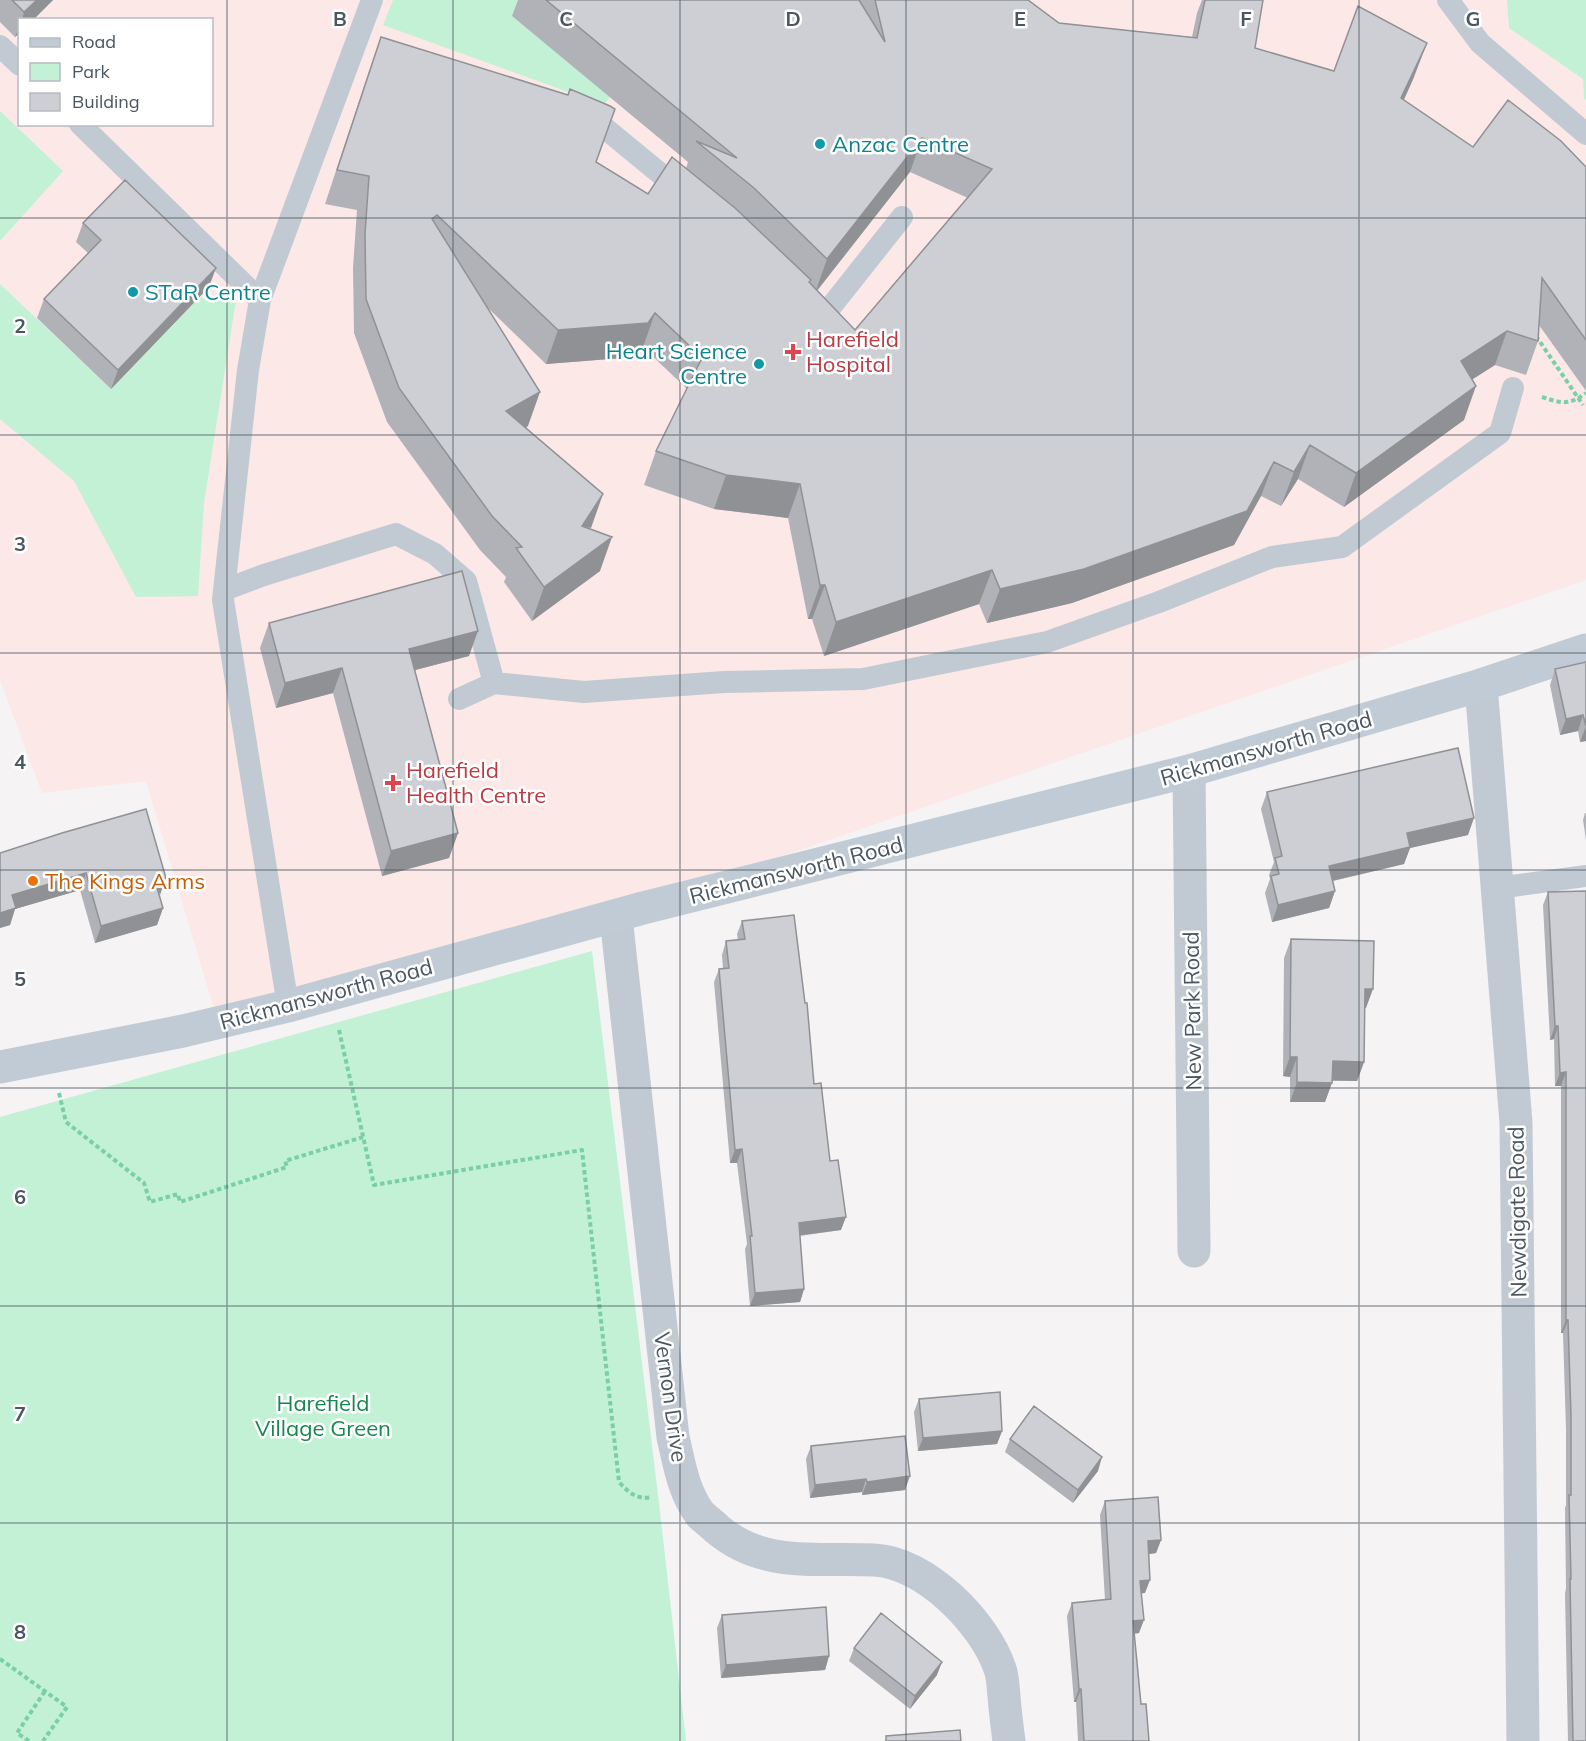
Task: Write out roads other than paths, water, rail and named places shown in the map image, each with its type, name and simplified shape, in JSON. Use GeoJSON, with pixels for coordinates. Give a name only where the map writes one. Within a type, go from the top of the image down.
{"type":"FeatureCollection","features":[{"type":"Feature","properties":{"kind":"street","name":"Rickmansworth Road"},"geometry":{"type":"LineString","coordinates":[[0,1067],[183,1031],[288,1006],[643,908],[1189,771],[1481,685],[1586,650]]}},
{"type":"Feature","properties":{"kind":"street","name":"Newdigate Road"},"geometry":{"type":"LineString","coordinates":[[1481,685],[1516,1123],[1523,1741]]}},
{"type":"Feature","properties":{"kind":"street","name":"New Park Road"},"geometry":{"type":"LineString","coordinates":[[1189,771],[1194,1251]]}},
{"type":"Feature","properties":{"kind":"street","name":"Vernon Drive"},"geometry":{"type":"LineString","coordinates":[[616,917],[673,1437],[686,1490],[701,1515],[724,1535],[753,1550],[772,1557],[792,1560],[876,1560],[892,1563],[946,1593],[959,1605],[992,1648],[1001,1672],[1009,1741]]}},
{"type":"Feature","properties":{"kind":"lane"},"geometry":{"type":"LineString","coordinates":[[1447,0],[1480,43],[1586,134]]}},
{"type":"Feature","properties":{"kind":"lane"},"geometry":{"type":"LineString","coordinates":[[288,1006],[223,600],[248,370],[260,300],[369,40],[369,2]]}},
{"type":"Feature","properties":{"kind":"lane"},"geometry":{"type":"LineString","coordinates":[[0,46],[18,63]]}},
{"type":"Feature","properties":{"kind":"lane"},"geometry":{"type":"LineString","coordinates":[[562,109],[595,120],[705,210]]}},
{"type":"Feature","properties":{"kind":"lane"},"geometry":{"type":"LineString","coordinates":[[82,126],[260,300]]}},
{"type":"Feature","properties":{"kind":"lane"},"geometry":{"type":"LineString","coordinates":[[798,294],[822,318],[902,217]]}},
{"type":"Feature","properties":{"kind":"lane"},"geometry":{"type":"LineString","coordinates":[[459,699],[494,683],[584,692],[724,682],[863,679],[1047,642],[1159,602],[1272,557],[1342,547],[1500,433],[1513,388]]}},
{"type":"Feature","properties":{"kind":"lane"},"geometry":{"type":"LineString","coordinates":[[224,590],[264,575],[396,534],[435,554],[466,581],[494,683]]}},
{"type":"Feature","properties":{"kind":"lane"},"geometry":{"type":"LineString","coordinates":[[1497,888],[1586,876]]}},
{"type":"Feature","properties":{"kind":"place","name":"Anzac Centre"},"geometry":{"type":"Point","coordinates":[820,144]}},
{"type":"Feature","properties":{"kind":"place","name":"STaR Centre"},"geometry":{"type":"Point","coordinates":[133,292]}},
{"type":"Feature","properties":{"kind":"place","name":"Harefield Hospital"},"geometry":{"type":"Point","coordinates":[793,352]}},
{"type":"Feature","properties":{"kind":"place","name":"Heart Science Centre"},"geometry":{"type":"Point","coordinates":[759,364]}},
{"type":"Feature","properties":{"kind":"place","name":"Harefield Health Centre"},"geometry":{"type":"Point","coordinates":[393,783]}},
{"type":"Feature","properties":{"kind":"place","name":"The Kings Arms"},"geometry":{"type":"Point","coordinates":[33,881]}},
{"type":"Feature","properties":{"kind":"park label","name":"Harefield Village Green"},"geometry":{"type":"Point","coordinates":[323,1416]}}]}
